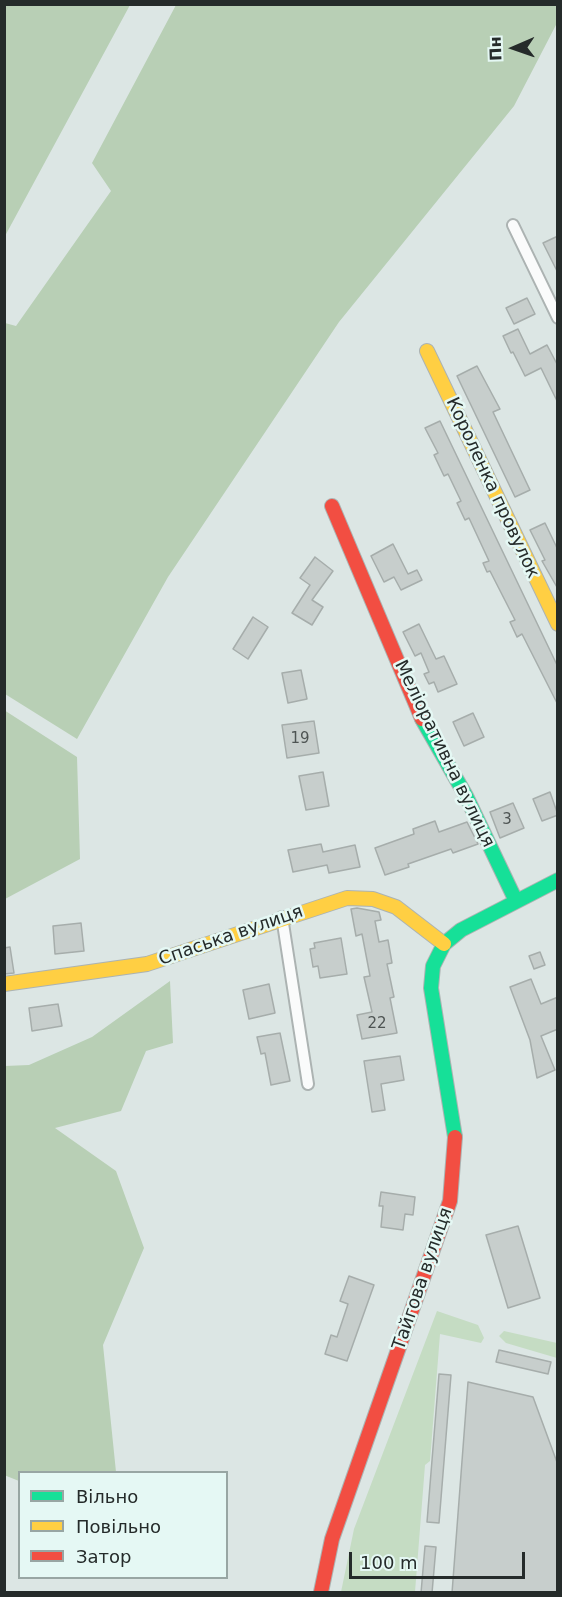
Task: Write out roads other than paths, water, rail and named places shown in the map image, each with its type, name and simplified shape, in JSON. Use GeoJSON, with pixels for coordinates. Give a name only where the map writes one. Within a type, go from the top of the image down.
{"type":"FeatureCollection","features":[{"type":"Feature","properties":{"kind":"street"},"geometry":{"type":"LineString","coordinates":[[513,225],[558,318]]}},
{"type":"Feature","properties":{"kind":"street","name":"Короленка провулок"},"geometry":{"type":"LineString","coordinates":[[427,351],[558,624]]}},
{"type":"Feature","properties":{"kind":"street","name":"Меліоративна вулиця"},"geometry":{"type":"LineString","coordinates":[[332,506],[419,713],[465,796],[516,901]]}},
{"type":"Feature","properties":{"kind":"street"},"geometry":{"type":"LineString","coordinates":[[444,944],[461,930],[558,880]]}},
{"type":"Feature","properties":{"kind":"street","name":"Спаська вулиця"},"geometry":{"type":"LineString","coordinates":[[4,984],[147,964],[282,917],[347,898],[373,899],[396,907],[444,944]]}},
{"type":"Feature","properties":{"kind":"street"},"geometry":{"type":"LineString","coordinates":[[282,917],[308,1084]]}},
{"type":"Feature","properties":{"kind":"street","name":"Тайгова вулиця"},"geometry":{"type":"LineString","coordinates":[[321,1593],[332,1539],[450,1201],[455,1134],[431,988],[433,966],[444,944]]}}]}
